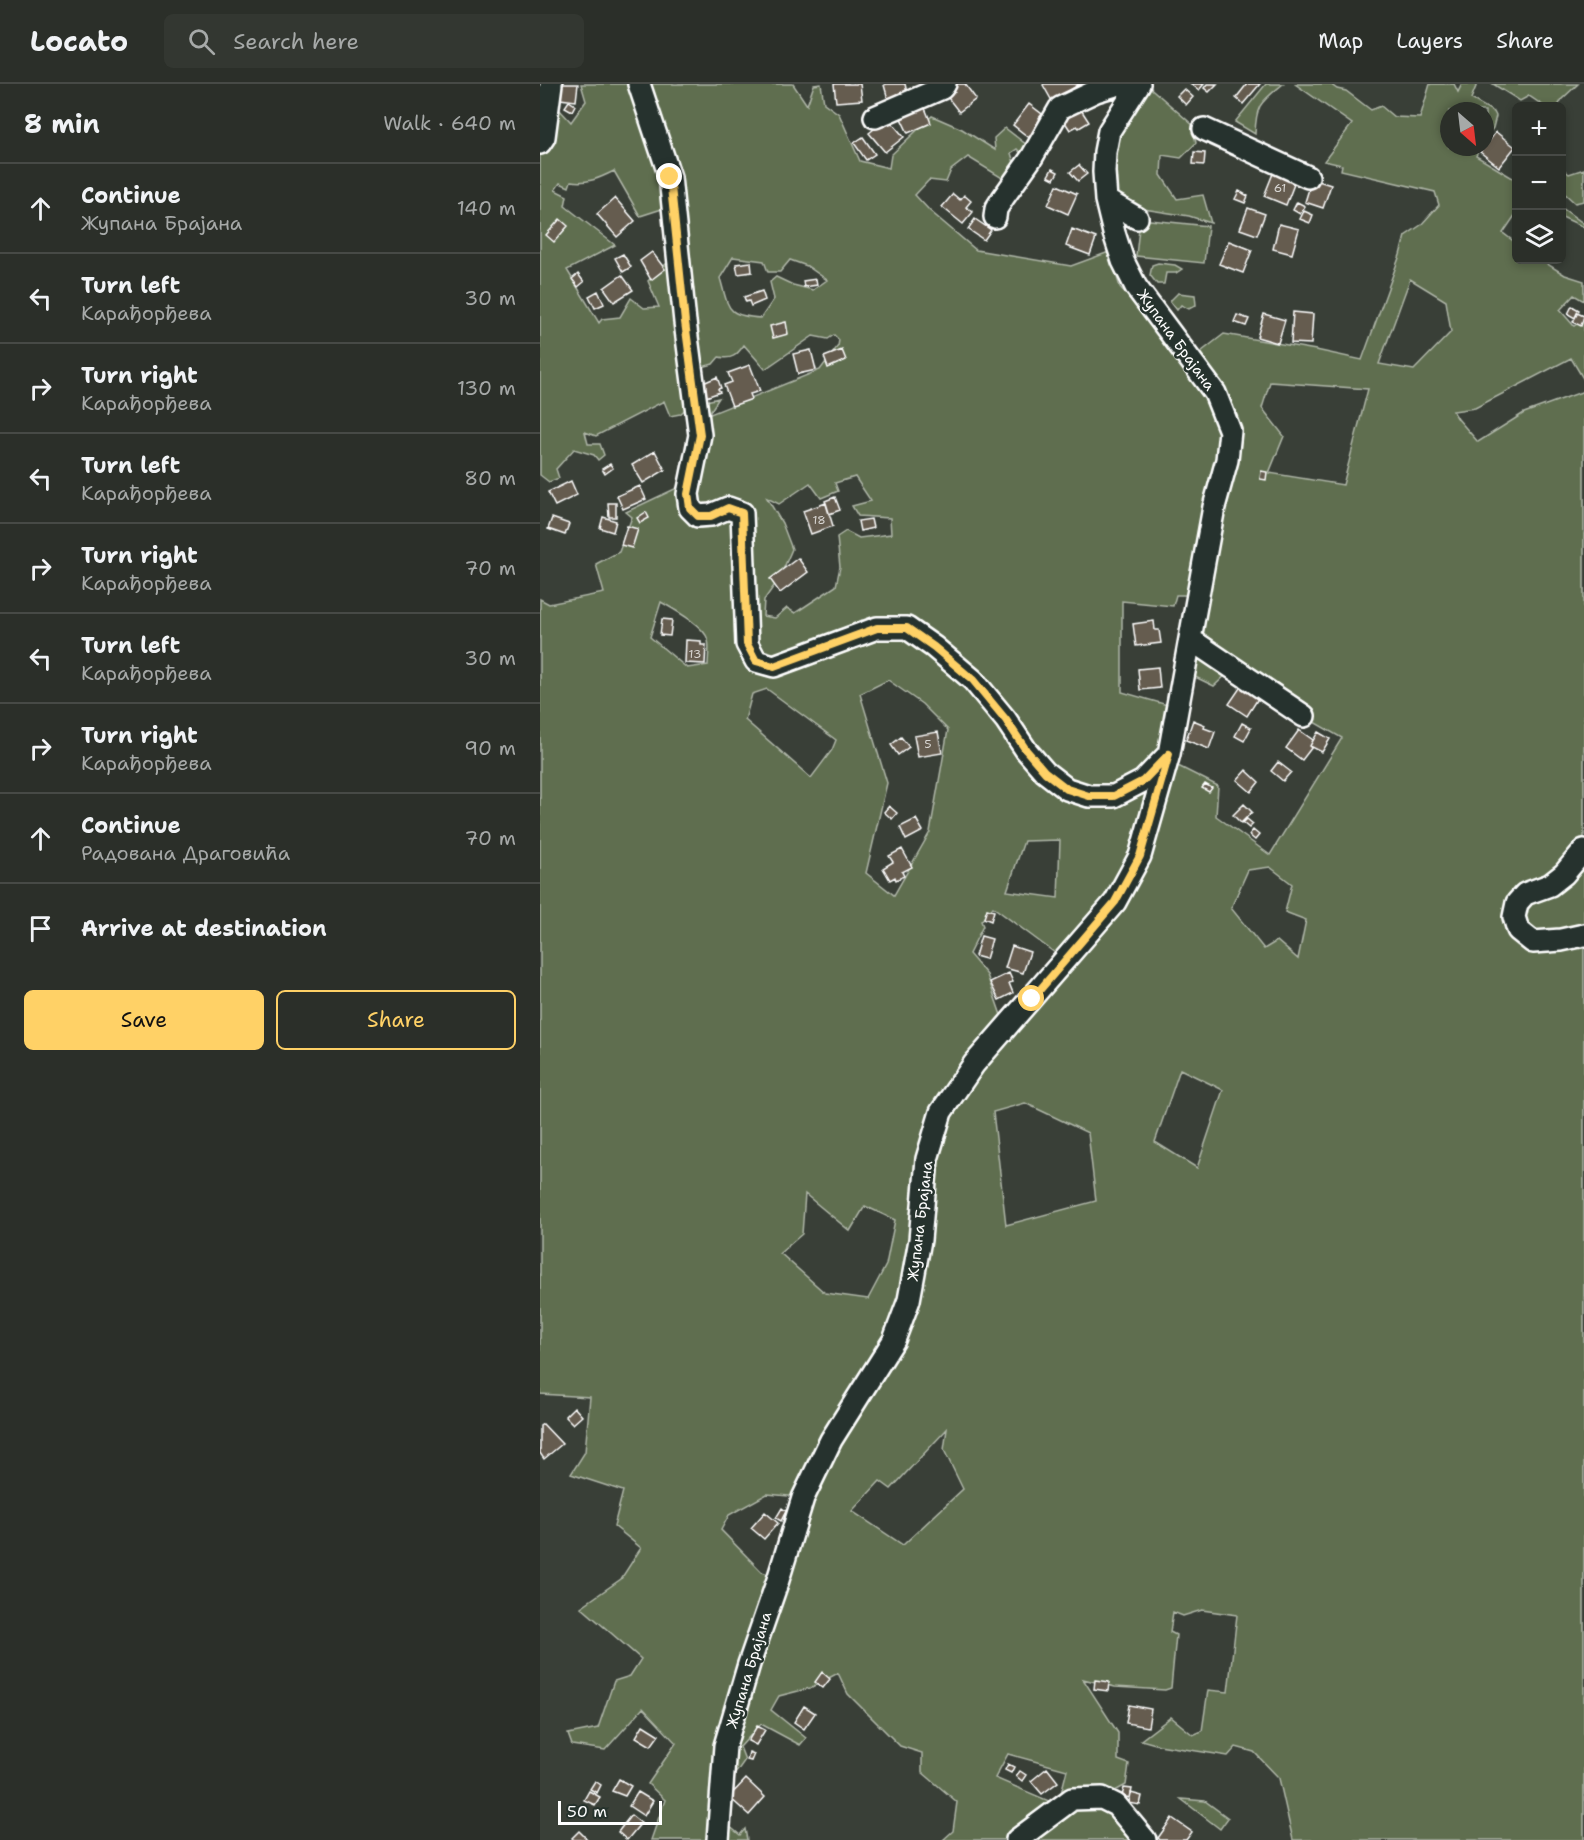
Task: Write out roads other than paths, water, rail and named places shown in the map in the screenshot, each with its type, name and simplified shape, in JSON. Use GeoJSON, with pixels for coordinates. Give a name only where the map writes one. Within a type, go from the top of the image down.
{"type":"FeatureCollection","features":[{"type":"Feature","properties":{"kind":"street"},"geometry":{"type":"LineString","coordinates":[[540,143],[544,137],[551,84]]}},
{"type":"Feature","properties":{"kind":"street"},"geometry":{"type":"LineString","coordinates":[[639,84],[670,177],[685,322],[700,435],[688,494],[690,508],[698,516],[711,516],[728,508],[742,513],[747,644],[756,661],[774,666],[877,628],[907,628],[973,680],[1006,720],[1038,765],[1067,789],[1089,796],[1114,796],[1143,781],[1169,754]]}},
{"type":"Feature","properties":{"kind":"street"},"geometry":{"type":"LineString","coordinates":[[875,117],[945,84]]}},
{"type":"Feature","properties":{"kind":"street"},"geometry":{"type":"LineString","coordinates":[[995,217],[996,209],[1032,157],[1060,108],[1096,91],[1119,84]]}},
{"type":"Feature","properties":{"kind":"street","name":"Жупана Брајана"},"geometry":{"type":"LineString","coordinates":[[718,1840],[725,1746],[748,1664],[803,1498],[831,1440],[894,1340],[909,1300],[920,1240],[927,1159],[941,1112],[974,1064],[1115,902],[1140,856],[1169,754],[1214,507],[1227,460],[1230,431],[1215,393],[1130,276],[1123,261],[1106,200],[1104,172],[1109,131],[1139,84]]}},
{"type":"Feature","properties":{"kind":"street"},"geometry":{"type":"LineString","coordinates":[[1204,129],[1308,177]]}},
{"type":"Feature","properties":{"kind":"street"},"geometry":{"type":"LineString","coordinates":[[1106,200],[1137,218]]}},
{"type":"Feature","properties":{"kind":"street"},"geometry":{"type":"LineString","coordinates":[[1190,639],[1304,716]]}},
{"type":"Feature","properties":{"kind":"street"},"geometry":{"type":"LineString","coordinates":[[1584,850],[1550,885],[1525,894],[1517,903],[1515,916],[1518,930],[1533,942],[1561,940],[1584,935]]}},
{"type":"Feature","properties":{"kind":"street"},"geometry":{"type":"LineString","coordinates":[[1017,1840],[1072,1799],[1102,1798],[1116,1805],[1145,1840]]}}]}
